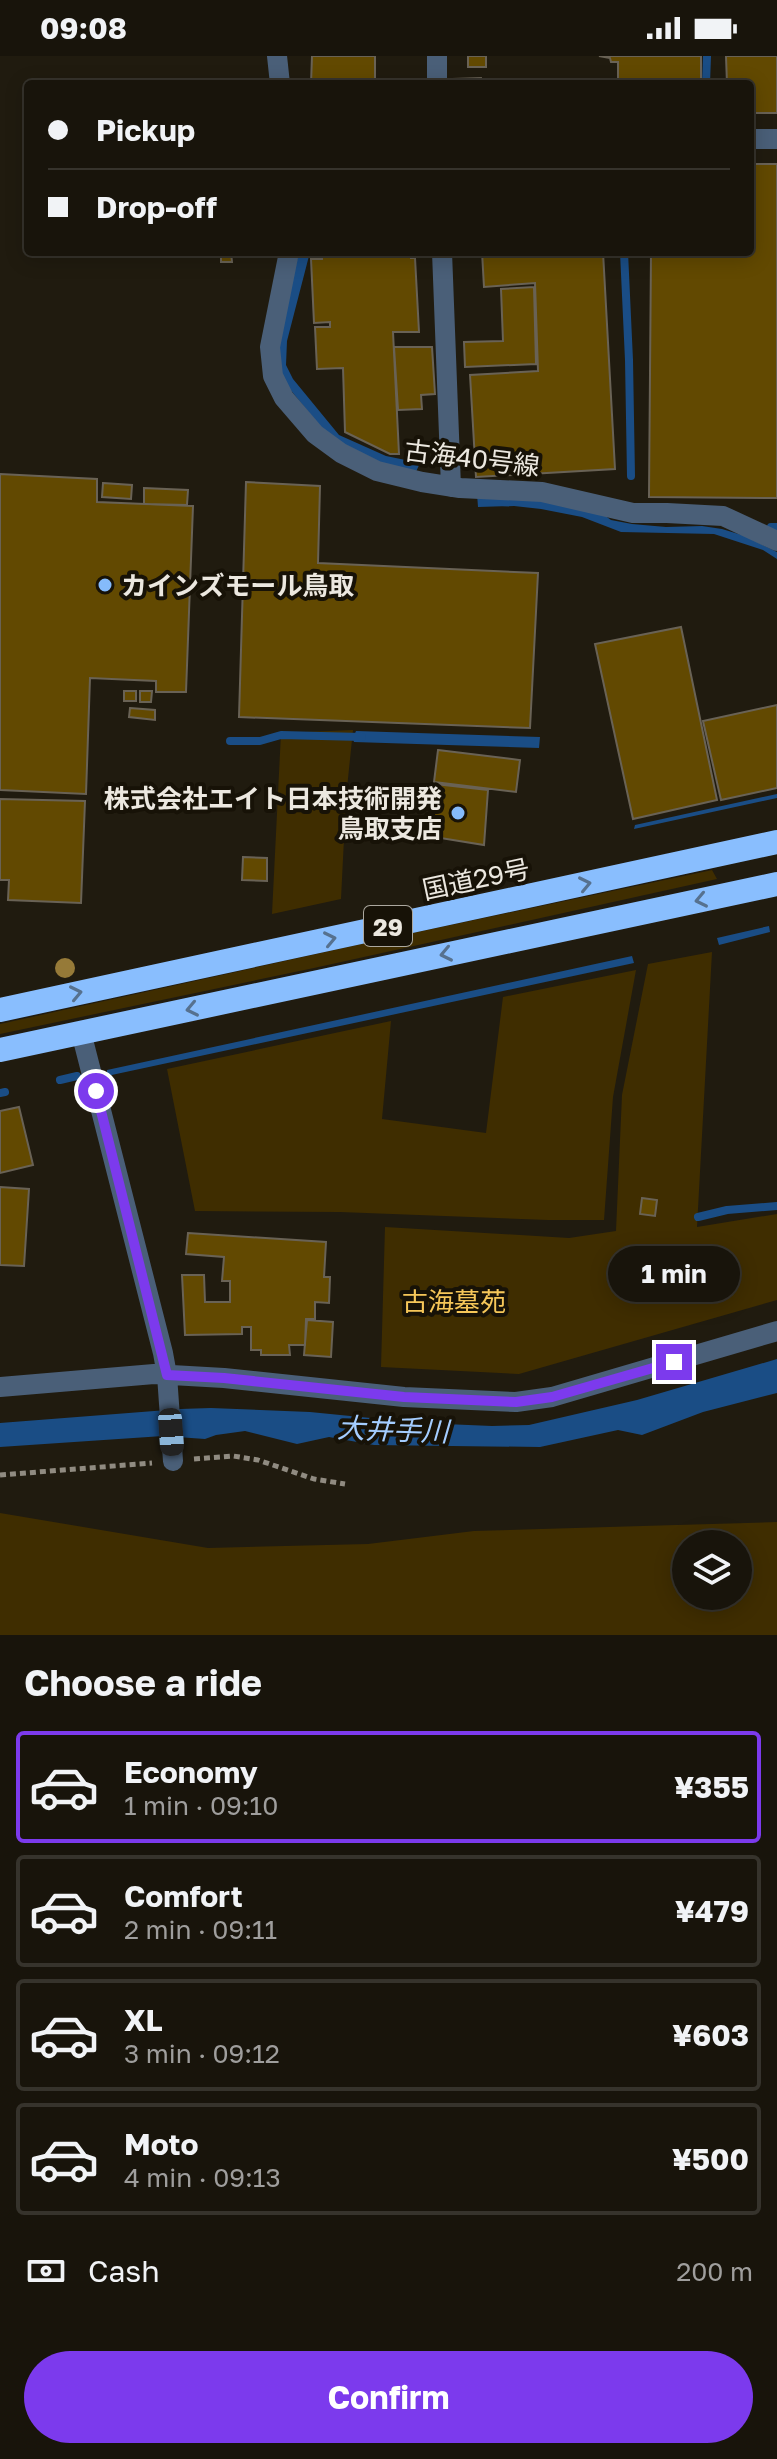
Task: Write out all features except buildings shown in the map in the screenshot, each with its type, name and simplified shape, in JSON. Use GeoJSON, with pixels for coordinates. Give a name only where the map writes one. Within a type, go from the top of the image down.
{"type":"FeatureCollection","features":[{"type":"Feature","properties":{"kind":"highway","name":"国道29号"},"geometry":{"type":"LineString","coordinates":[[0,1010],[777,842]]}},
{"type":"Feature","properties":{"kind":"highway","name":"29"},"geometry":{"type":"LineString","coordinates":[[0,1050],[777,884]]}},
{"type":"Feature","properties":{"kind":"street"},"geometry":{"type":"LineString","coordinates":[[277,56],[280,80]]}},
{"type":"Feature","properties":{"kind":"street"},"geometry":{"type":"LineString","coordinates":[[437,56],[437,80]]}},
{"type":"Feature","properties":{"kind":"street"},"geometry":{"type":"LineString","coordinates":[[754,139],[777,139]]}},
{"type":"Feature","properties":{"kind":"street","name":"古海40号線"},"geometry":{"type":"LineString","coordinates":[[288,256],[270,347],[273,376],[284,398],[315,434],[341,453],[377,471],[451,487],[542,492],[633,513],[723,516],[777,541]]}},
{"type":"Feature","properties":{"kind":"street"},"geometry":{"type":"LineString","coordinates":[[442,256],[451,487]]}},
{"type":"Feature","properties":{"kind":"street"},"geometry":{"type":"LineString","coordinates":[[81,1032],[167,1375],[173,1461]]}},
{"type":"Feature","properties":{"kind":"street"},"geometry":{"type":"LineString","coordinates":[[0,1387],[154,1374],[224,1378],[404,1397],[516,1402],[552,1397],[777,1331]]}},
{"type":"Feature","properties":{"kind":"green space"},"geometry":{"type":"Polygon","coordinates":[[[353,730],[341,899],[272,914],[281,733],[353,730]]]}},
{"type":"Feature","properties":{"kind":"green space"},"geometry":{"type":"Polygon","coordinates":[[[712,870],[717,879],[0,1034],[0,1024],[712,870]]]}},
{"type":"Feature","properties":{"kind":"green space","name":"古海墓苑"},"geometry":{"type":"Polygon","coordinates":[[[712,952],[697,1227],[777,1214],[777,1300],[519,1374],[381,1367],[385,1227],[569,1238],[616,1231],[622,1095],[648,964],[712,952]]]}},
{"type":"Feature","properties":{"kind":"green space"},"geometry":{"type":"Polygon","coordinates":[[[636,970],[613,1097],[604,1220],[195,1211],[167,1069],[391,1021],[382,1119],[486,1133],[503,997],[636,970]]]}},
{"type":"Feature","properties":{"kind":"green space"},"geometry":{"type":"Polygon","coordinates":[[[0,1513],[208,1548],[368,1544],[474,1531],[777,1522],[777,1635],[0,1635],[0,1513]]]}},
{"type":"Feature","properties":{"kind":"water"},"geometry":{"type":"Polygon","coordinates":[[[298,256],[309,256],[287,341],[286,365],[293,379],[339,435],[386,456],[420,463],[415,474],[377,463],[333,442],[284,382],[276,365],[298,256]]]}},
{"type":"Feature","properties":{"kind":"water"},"geometry":{"type":"Polygon","coordinates":[[[477,494],[593,507],[611,520],[632,524],[722,529],[745,536],[777,552],[777,559],[763,550],[714,534],[621,532],[582,517],[541,509],[478,507],[477,494]]]}},
{"type":"Feature","properties":{"kind":"water"},"geometry":{"type":"Polygon","coordinates":[[[356,731],[540,737],[539,748],[354,742],[356,731]]]}},
{"type":"Feature","properties":{"kind":"water"},"geometry":{"type":"Polygon","coordinates":[[[777,794],[777,798],[634,829],[635,825],[777,794]]]}},
{"type":"Feature","properties":{"kind":"water"},"geometry":{"type":"Polygon","coordinates":[[[769,926],[770,932],[719,945],[717,938],[769,926]]]}},
{"type":"Feature","properties":{"kind":"water"},"geometry":{"type":"Polygon","coordinates":[[[632,956],[634,963],[107,1076],[107,1070],[632,956]]]}},
{"type":"Feature","properties":{"kind":"water","name":"大井手川"},"geometry":{"type":"Polygon","coordinates":[[[777,1359],[777,1393],[703,1412],[642,1435],[618,1430],[540,1447],[374,1445],[329,1437],[297,1444],[245,1431],[205,1439],[163,1436],[0,1447],[0,1423],[180,1409],[310,1412],[421,1423],[529,1425],[637,1400],[777,1359]]]}},
{"type":"Feature","properties":{"kind":"waterway"},"geometry":{"type":"LineString","coordinates":[[706,80],[707,56]]}},
{"type":"Feature","properties":{"kind":"waterway"},"geometry":{"type":"LineString","coordinates":[[624,256],[631,476]]}},
{"type":"Feature","properties":{"kind":"waterway"},"geometry":{"type":"LineString","coordinates":[[771,527],[777,527]]}},
{"type":"Feature","properties":{"kind":"waterway"},"geometry":{"type":"LineString","coordinates":[[230,741],[260,741],[281,735],[362,737]]}},
{"type":"Feature","properties":{"kind":"waterway"},"geometry":{"type":"LineString","coordinates":[[60,1080],[77,1076]]}},
{"type":"Feature","properties":{"kind":"waterway"},"geometry":{"type":"LineString","coordinates":[[0,1093],[5,1092]]}},
{"type":"Feature","properties":{"kind":"waterway"},"geometry":{"type":"LineString","coordinates":[[698,1217],[727,1210],[777,1206]]}},
{"type":"Feature","properties":{"kind":"place","name":"カインズモール鳥取"},"geometry":{"type":"Point","coordinates":[105,585]}},
{"type":"Feature","properties":{"kind":"place","name":"株式会社エイト日本技術開発 鳥取支店"},"geometry":{"type":"Point","coordinates":[458,813]}},
{"type":"Feature","properties":{"kind":"route"},"geometry":{"type":"LineString","coordinates":[[96,1091],[167,1375],[404,1397],[516,1402],[552,1397],[674,1362]]}}]}
